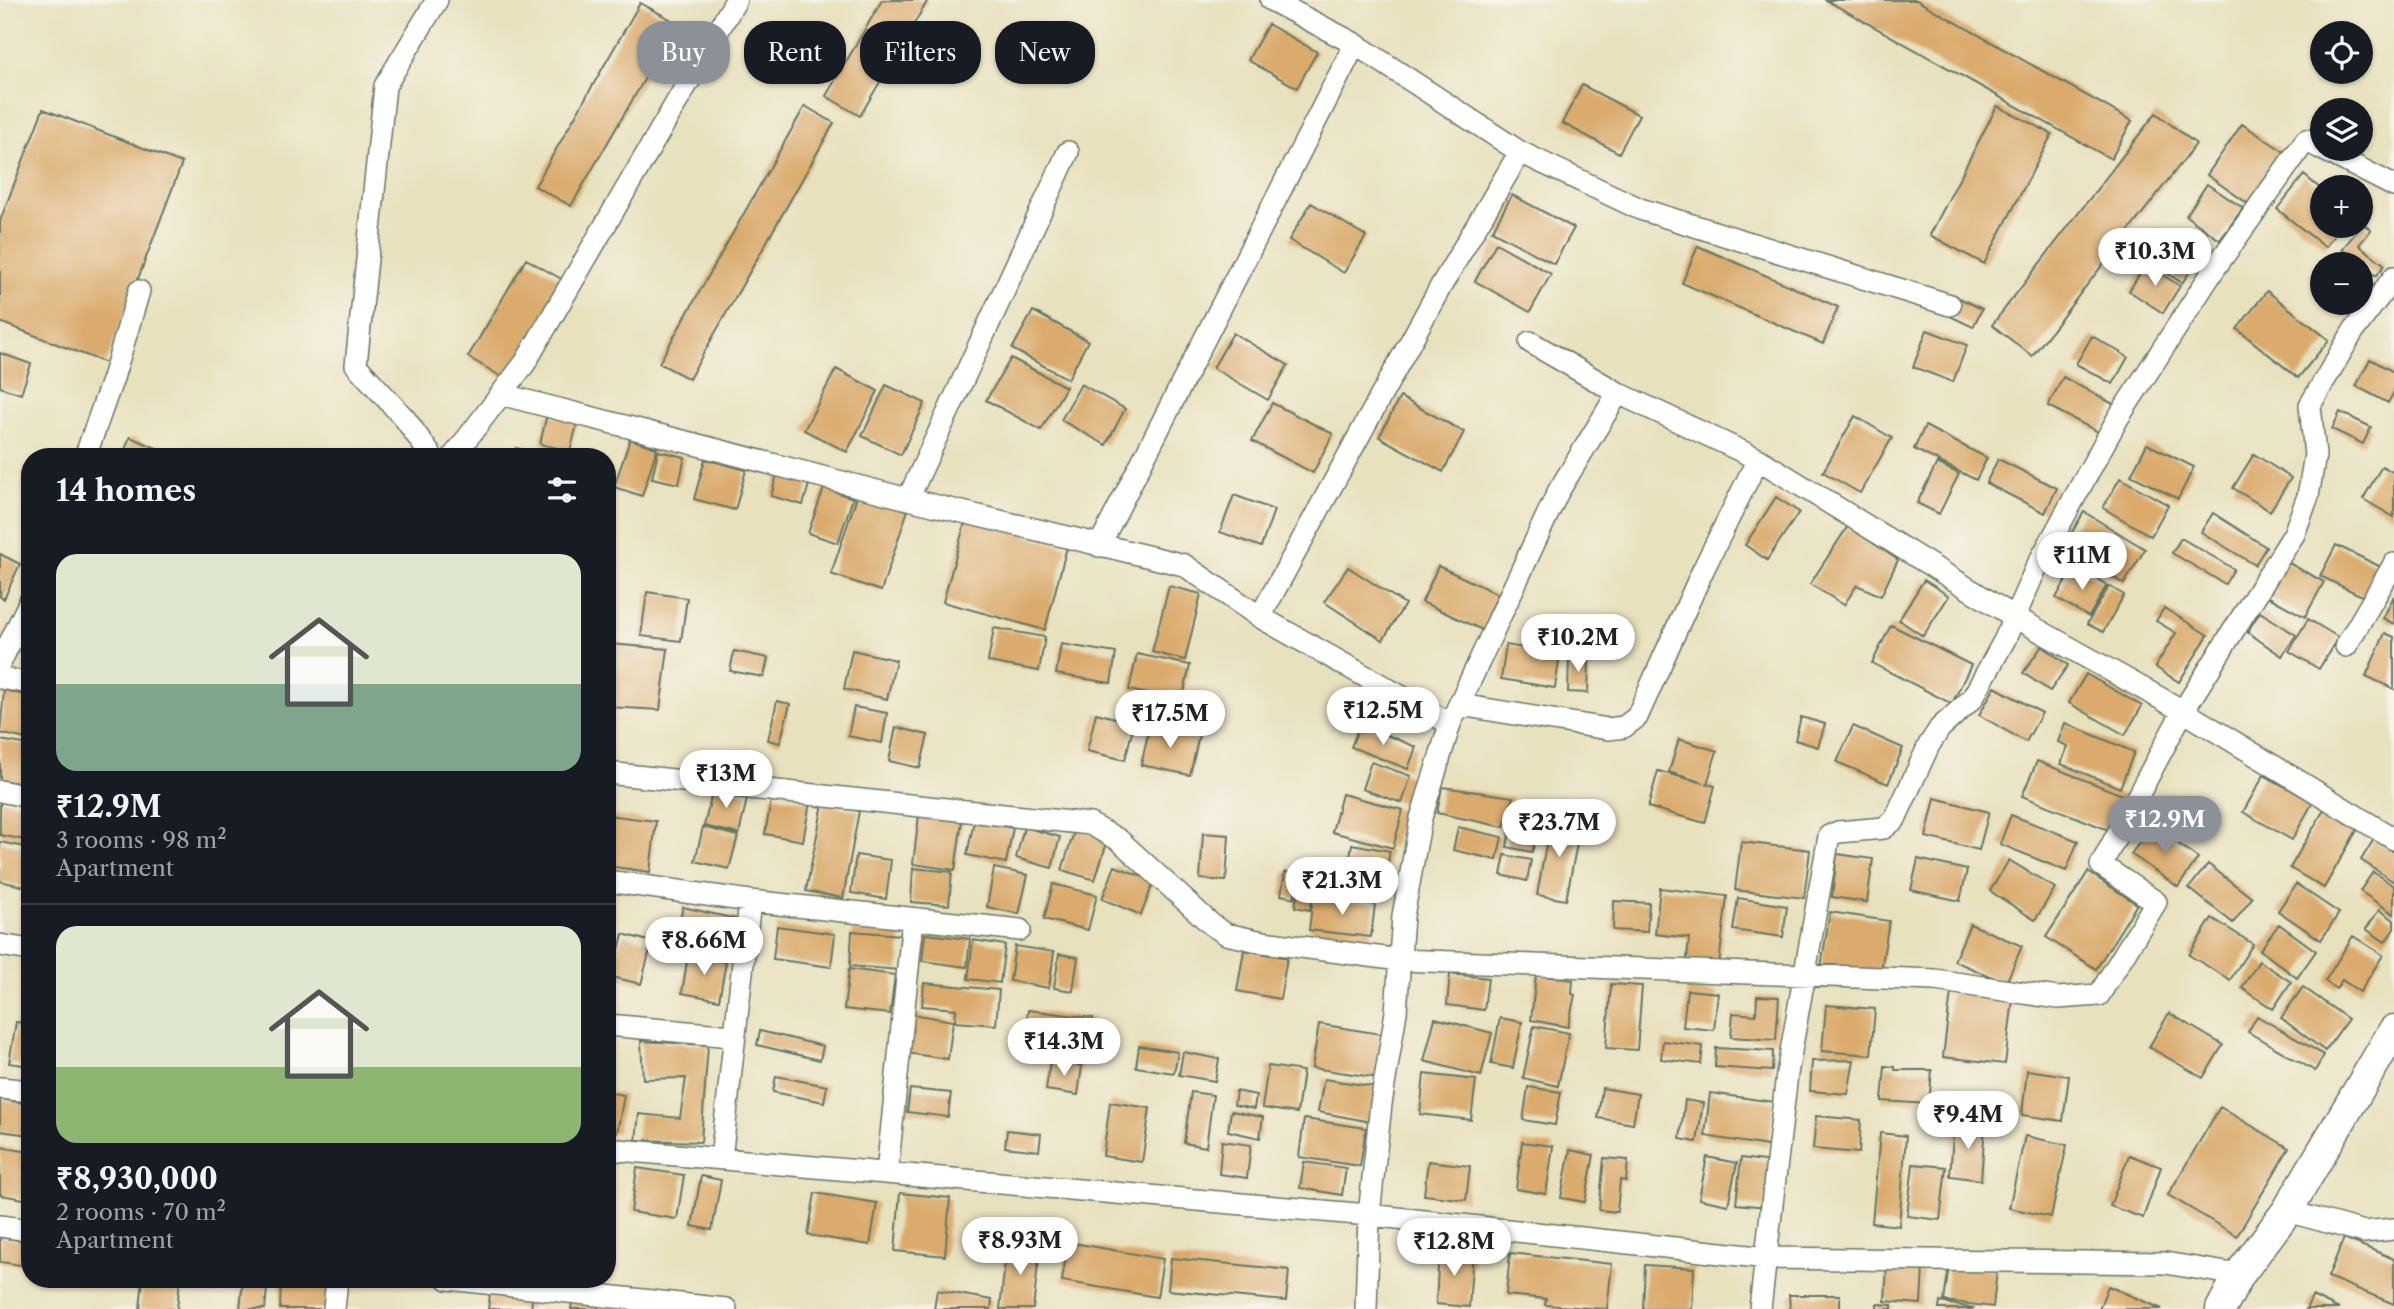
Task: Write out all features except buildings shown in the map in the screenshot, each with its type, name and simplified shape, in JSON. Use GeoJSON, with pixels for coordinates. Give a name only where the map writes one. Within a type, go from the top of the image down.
{"type":"FeatureCollection","features":[{"type":"Feature","properties":{"kind":"street"},"geometry":{"type":"LineString","coordinates":[[426,448],[406,420],[356,365],[385,86],[437,0]]}},
{"type":"Feature","properties":{"kind":"street"},"geometry":{"type":"LineString","coordinates":[[460,448],[504,395],[597,242],[736,0]]}},
{"type":"Feature","properties":{"kind":"street"},"geometry":{"type":"LineString","coordinates":[[1271,0],[1355,44],[1520,152],[1640,209],[1950,305]]}},
{"type":"Feature","properties":{"kind":"street"},"geometry":{"type":"LineString","coordinates":[[1099,546],[1355,44]]}},
{"type":"Feature","properties":{"kind":"street"},"geometry":{"type":"LineString","coordinates":[[1760,1309],[1787,1074],[1829,836],[1838,832],[1877,830],[1895,819],[1929,745],[1940,728],[1972,699],[2118,418],[2215,268],[2306,140],[2310,142]]}},
{"type":"Feature","properties":{"kind":"street"},"geometry":{"type":"LineString","coordinates":[[908,499],[1068,152]]}},
{"type":"Feature","properties":{"kind":"street"},"geometry":{"type":"LineString","coordinates":[[1260,617],[1441,286],[1520,152]]}},
{"type":"Feature","properties":{"kind":"street"},"geometry":{"type":"LineString","coordinates":[[2345,161],[2394,186]]}},
{"type":"Feature","properties":{"kind":"street"},"geometry":{"type":"LineString","coordinates":[[616,774],[1090,824],[1119,840],[1212,925],[1226,934],[1263,942],[1400,960],[1935,981],[2058,998],[2099,995],[2156,902],[2101,865],[2183,711],[2294,534],[2308,496],[2315,455],[2310,405],[2354,330],[2394,277]]}},
{"type":"Feature","properties":{"kind":"street"},"geometry":{"type":"LineString","coordinates":[[88,448],[113,378],[139,290]]}},
{"type":"Feature","properties":{"kind":"street"},"geometry":{"type":"LineString","coordinates":[[1530,342],[1618,393],[1758,459],[2013,616],[2183,711],[2394,839]]}},
{"type":"Feature","properties":{"kind":"street"},"geometry":{"type":"LineString","coordinates":[[1366,1309],[1369,1215],[1396,1012],[1409,872],[1421,818],[1450,724],[1558,492],[1618,393]]}},
{"type":"Feature","properties":{"kind":"street"},"geometry":{"type":"LineString","coordinates":[[504,395],[908,499],[1184,565],[1260,617],[1450,724]]}},
{"type":"Feature","properties":{"kind":"street"},"geometry":{"type":"LineString","coordinates":[[1460,705],[1608,729],[1624,727],[1637,717],[1703,570],[1758,459]]}},
{"type":"Feature","properties":{"kind":"street"},"geometry":{"type":"LineString","coordinates":[[2346,646],[2394,564]]}},
{"type":"Feature","properties":{"kind":"street"},"geometry":{"type":"LineString","coordinates":[[0,663],[21,620]]}},
{"type":"Feature","properties":{"kind":"street"},"geometry":{"type":"LineString","coordinates":[[0,678],[21,682]]}},
{"type":"Feature","properties":{"kind":"street"},"geometry":{"type":"LineString","coordinates":[[0,791],[21,795]]}},
{"type":"Feature","properties":{"kind":"street"},"geometry":{"type":"LineString","coordinates":[[616,882],[750,901],[1020,930]]}},
{"type":"Feature","properties":{"kind":"street"},"geometry":{"type":"LineString","coordinates":[[720,1159],[750,901]]}},
{"type":"Feature","properties":{"kind":"street"},"geometry":{"type":"LineString","coordinates":[[887,1173],[913,919]]}},
{"type":"Feature","properties":{"kind":"street"},"geometry":{"type":"LineString","coordinates":[[0,945],[21,948]]}},
{"type":"Feature","properties":{"kind":"street"},"geometry":{"type":"LineString","coordinates":[[616,1026],[733,1036]]}},
{"type":"Feature","properties":{"kind":"street"},"geometry":{"type":"LineString","coordinates":[[2221,1309],[2239,1275],[2287,1211],[2394,1030]]}},
{"type":"Feature","properties":{"kind":"street"},"geometry":{"type":"LineString","coordinates":[[0,1088],[21,1090]]}},
{"type":"Feature","properties":{"kind":"street"},"geometry":{"type":"LineString","coordinates":[[616,1150],[1369,1215],[1767,1258],[2165,1263],[2239,1275]]}},
{"type":"Feature","properties":{"kind":"street"},"geometry":{"type":"LineString","coordinates":[[2287,1211],[2364,1232],[2394,1229]]}},
{"type":"Feature","properties":{"kind":"street"},"geometry":{"type":"LineString","coordinates":[[0,1226],[21,1229]]}},
{"type":"Feature","properties":{"kind":"street"},"geometry":{"type":"LineString","coordinates":[[334,1309],[336,1288]]}},
{"type":"Feature","properties":{"kind":"street"},"geometry":{"type":"LineString","coordinates":[[531,1288],[726,1309]]}}]}
